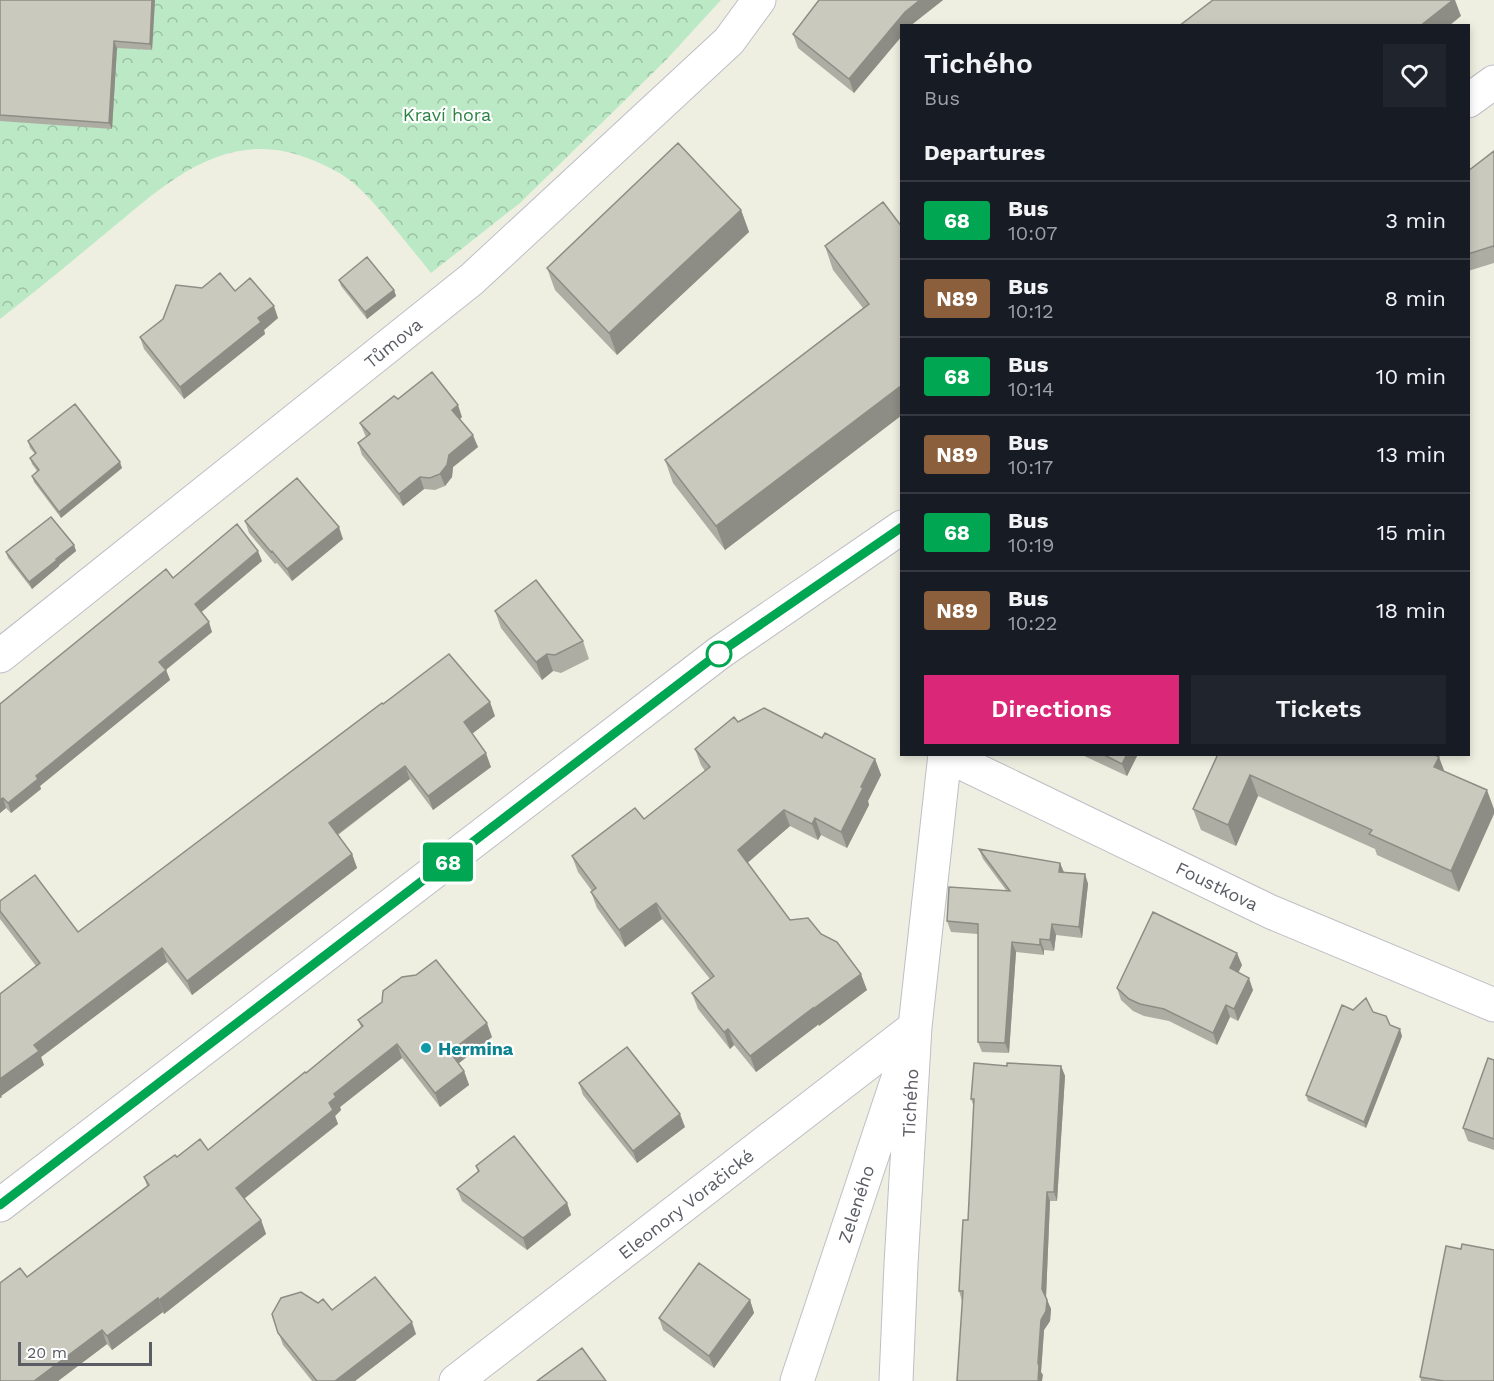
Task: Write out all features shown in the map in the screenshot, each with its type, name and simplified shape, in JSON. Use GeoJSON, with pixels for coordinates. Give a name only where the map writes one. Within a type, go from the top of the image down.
{"type":"FeatureCollection","features":[{"type":"Feature","properties":{"kind":"street","name":"Tůmova"},"geometry":{"type":"LineString","coordinates":[[0,656],[472,279],[729,40],[759,0]]}},
{"type":"Feature","properties":{"kind":"street"},"geometry":{"type":"LineString","coordinates":[[1470,100],[1494,82]]}},
{"type":"Feature","properties":{"kind":"street"},"geometry":{"type":"LineString","coordinates":[[0,1205],[719,653],[900,528]]}},
{"type":"Feature","properties":{"kind":"street","name":"Tichého"},"geometry":{"type":"LineString","coordinates":[[896,1381],[915,1027],[945,756]]}},
{"type":"Feature","properties":{"kind":"street","name":"Foustkova"},"geometry":{"type":"LineString","coordinates":[[947,756],[1271,912],[1494,1005]]}},
{"type":"Feature","properties":{"kind":"street","name":"Eleonory Voračické"},"geometry":{"type":"LineString","coordinates":[[456,1381],[915,1027]]}},
{"type":"Feature","properties":{"kind":"street","name":"Zeleného"},"geometry":{"type":"LineString","coordinates":[[797,1381],[915,1027]]}},
{"type":"Feature","properties":{"kind":"green space","name":"Kraví hora"},"geometry":{"type":"Polygon","coordinates":[[[0,0],[721,0],[666,60],[520,203],[431,273],[374,203],[347,178],[315,161],[284,151],[254,149],[227,154],[201,164],[176,178],[0,319],[0,0]]]}},
{"type":"Feature","properties":{"kind":"building"},"geometry":{"type":"Polygon","coordinates":[[[0,0],[152,0],[150,44],[114,41],[109,123],[0,115],[0,0]]]}},
{"type":"Feature","properties":{"kind":"building"},"geometry":{"type":"Polygon","coordinates":[[[819,0],[920,0],[905,12],[849,79],[793,34],[819,0]]]}},
{"type":"Feature","properties":{"kind":"building"},"geometry":{"type":"Polygon","coordinates":[[[1213,0],[1453,0],[1423,24],[1182,24],[1213,0]]]}},
{"type":"Feature","properties":{"kind":"building"},"geometry":{"type":"Polygon","coordinates":[[[678,143],[741,210],[609,333],[547,268],[678,143]]]}},
{"type":"Feature","properties":{"kind":"building"},"geometry":{"type":"Polygon","coordinates":[[[1494,151],[1494,247],[1470,253],[1470,169],[1494,151]]]}},
{"type":"Feature","properties":{"kind":"building"},"geometry":{"type":"Polygon","coordinates":[[[883,202],[900,224],[900,387],[716,526],[665,460],[869,304],[825,246],[883,202]]]}},
{"type":"Feature","properties":{"kind":"building"},"geometry":{"type":"Polygon","coordinates":[[[367,257],[394,290],[365,312],[339,280],[367,257]]]}},
{"type":"Feature","properties":{"kind":"building"},"geometry":{"type":"Polygon","coordinates":[[[220,273],[235,291],[250,278],[274,306],[258,318],[261,322],[180,387],[140,337],[163,319],[176,285],[202,288],[220,273]]]}},
{"type":"Feature","properties":{"kind":"building"},"geometry":{"type":"Polygon","coordinates":[[[432,372],[458,405],[452,410],[473,435],[449,455],[447,465],[440,474],[430,478],[420,477],[399,494],[358,443],[370,434],[360,423],[394,396],[398,399],[432,372]]]}},
{"type":"Feature","properties":{"kind":"building"},"geometry":{"type":"Polygon","coordinates":[[[75,404],[120,462],[59,512],[32,476],[39,470],[30,458],[36,453],[28,441],[75,404]]]}},
{"type":"Feature","properties":{"kind":"building"},"geometry":{"type":"Polygon","coordinates":[[[297,478],[339,527],[287,569],[245,521],[297,478]]]}},
{"type":"Feature","properties":{"kind":"building"},"geometry":{"type":"Polygon","coordinates":[[[51,517],[74,545],[29,582],[6,552],[51,517]]]}},
{"type":"Feature","properties":{"kind":"building"},"geometry":{"type":"Polygon","coordinates":[[[237,524],[258,551],[195,604],[209,622],[159,662],[166,670],[36,776],[38,779],[8,803],[3,798],[0,800],[0,704],[166,569],[173,578],[237,524]]]}},
{"type":"Feature","properties":{"kind":"building"},"geometry":{"type":"Polygon","coordinates":[[[536,580],[583,641],[555,655],[547,654],[536,662],[495,611],[536,580]]]}},
{"type":"Feature","properties":{"kind":"building"},"geometry":{"type":"Polygon","coordinates":[[[449,654],[490,702],[464,722],[486,753],[428,796],[405,766],[329,823],[352,854],[187,981],[162,948],[34,1045],[39,1051],[0,1079],[0,994],[40,963],[0,911],[0,901],[35,875],[78,932],[449,654]]]}},
{"type":"Feature","properties":{"kind":"building"},"geometry":{"type":"Polygon","coordinates":[[[764,708],[822,738],[825,733],[875,759],[841,832],[815,818],[812,824],[784,810],[738,850],[790,920],[808,918],[821,934],[837,942],[861,974],[750,1056],[728,1029],[724,1032],[692,993],[714,976],[656,903],[619,930],[591,892],[596,888],[572,856],[635,808],[644,819],[710,767],[695,749],[734,717],[738,722],[764,708]]]}},
{"type":"Feature","properties":{"kind":"building"},"geometry":{"type":"Polygon","coordinates":[[[1106,756],[1126,756],[1122,764],[1106,756]]]}},
{"type":"Feature","properties":{"kind":"building"},"geometry":{"type":"Polygon","coordinates":[[[1217,756],[1437,756],[1439,757],[1434,767],[1487,790],[1451,871],[1369,834],[1372,830],[1250,775],[1228,825],[1193,809],[1217,756]]]}},
{"type":"Feature","properties":{"kind":"building"},"geometry":{"type":"Polygon","coordinates":[[[979,849],[1060,863],[1059,872],[1085,874],[1079,927],[1052,924],[1050,940],[1040,939],[1040,945],[1012,942],[1005,1043],[978,1042],[978,924],[947,921],[949,887],[1010,891],[979,849]]]}},
{"type":"Feature","properties":{"kind":"building"},"geometry":{"type":"Polygon","coordinates":[[[1153,912],[1237,953],[1230,968],[1249,978],[1234,1009],[1226,1005],[1213,1033],[1164,1009],[1129,999],[1117,988],[1153,912]]]}},
{"type":"Feature","properties":{"kind":"building"},"geometry":{"type":"Polygon","coordinates":[[[436,960],[487,1023],[450,1052],[464,1071],[435,1093],[397,1044],[334,1094],[336,1097],[329,1103],[333,1110],[236,1188],[261,1220],[159,1300],[158,1298],[107,1336],[102,1330],[34,1381],[0,1381],[0,1283],[20,1268],[27,1277],[149,1185],[144,1177],[175,1155],[177,1157],[200,1139],[208,1150],[363,1026],[358,1020],[382,1002],[383,991],[402,977],[416,975],[436,960]]]}},
{"type":"Feature","properties":{"kind":"building"},"geometry":{"type":"Polygon","coordinates":[[[1366,998],[1373,1012],[1386,1016],[1390,1025],[1400,1029],[1364,1122],[1306,1095],[1342,1005],[1353,1010],[1366,998]]]}},
{"type":"Feature","properties":{"kind":"building"},"geometry":{"type":"Polygon","coordinates":[[[627,1047],[680,1114],[633,1151],[579,1083],[627,1047]]]}},
{"type":"Feature","properties":{"kind":"building"},"geometry":{"type":"Polygon","coordinates":[[[1488,1058],[1494,1060],[1494,1139],[1463,1128],[1488,1058]]]}},
{"type":"Feature","properties":{"kind":"building"},"geometry":{"type":"Polygon","coordinates":[[[974,1063],[1007,1066],[1007,1063],[1061,1066],[1054,1192],[1047,1192],[1042,1289],[1047,1300],[1046,1311],[1041,1320],[1038,1381],[957,1381],[963,1291],[959,1291],[963,1220],[968,1220],[974,1063]]]}},
{"type":"Feature","properties":{"kind":"building"},"geometry":{"type":"Polygon","coordinates":[[[514,1136],[567,1203],[523,1238],[457,1189],[479,1171],[476,1166],[514,1136]]]}},
{"type":"Feature","properties":{"kind":"building"},"geometry":{"type":"Polygon","coordinates":[[[1462,1244],[1494,1250],[1494,1381],[1444,1381],[1420,1377],[1446,1246],[1461,1249],[1462,1244]]]}},
{"type":"Feature","properties":{"kind":"building"},"geometry":{"type":"Polygon","coordinates":[[[699,1263],[750,1300],[709,1356],[659,1318],[699,1263]]]}},
{"type":"Feature","properties":{"kind":"building"},"geometry":{"type":"Polygon","coordinates":[[[375,1277],[412,1322],[335,1381],[317,1381],[278,1333],[272,1314],[281,1298],[301,1292],[318,1303],[323,1299],[332,1310],[375,1277]]]}},
{"type":"Feature","properties":{"kind":"building"},"geometry":{"type":"Polygon","coordinates":[[[582,1348],[606,1381],[537,1381],[582,1348]]]}},
{"type":"Feature","properties":{"kind":"bus line","name":"68"},"geometry":{"type":"LineString","coordinates":[[0,1205],[719,653],[900,528]]}},
{"type":"Feature","properties":{"kind":"place","name":"Hermina"},"geometry":{"type":"Point","coordinates":[426,1048]}}]}
